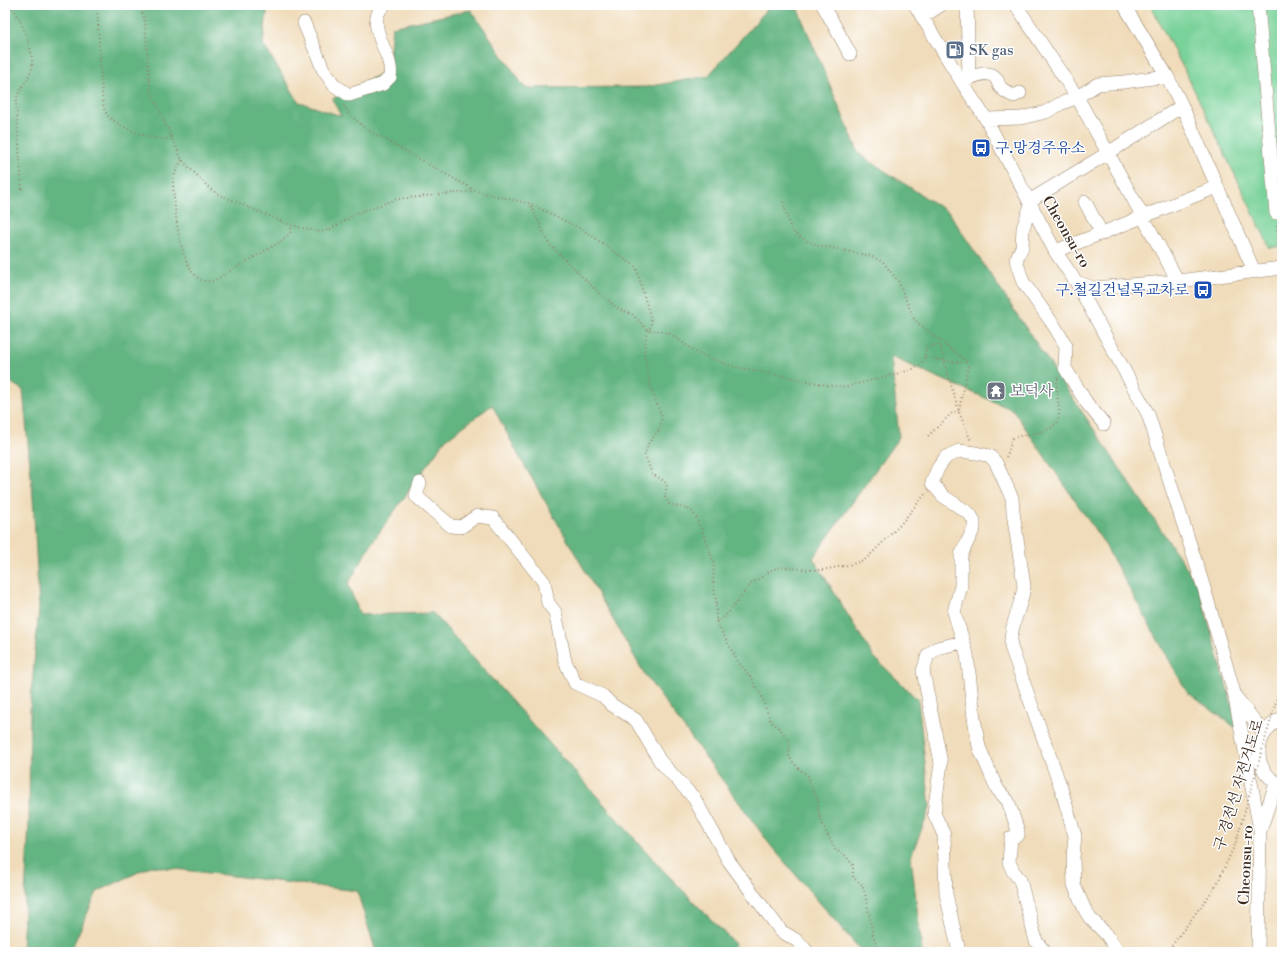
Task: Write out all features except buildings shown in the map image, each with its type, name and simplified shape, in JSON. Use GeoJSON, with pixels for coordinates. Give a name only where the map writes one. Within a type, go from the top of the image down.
{"type":"FeatureCollection","features":[{"type":"Feature","properties":{"kind":"street"},"geometry":{"type":"LineString","coordinates":[[304,23],[323,69],[334,85],[349,95],[382,84],[390,77],[390,67],[376,27],[380,9],[384,5]]}},
{"type":"Feature","properties":{"kind":"street"},"geometry":{"type":"LineString","coordinates":[[823,5],[850,54]]}},
{"type":"Feature","properties":{"kind":"street","name":"Cheonsu-ro"},"geometry":{"type":"LineString","coordinates":[[915,5],[965,80],[1055,250],[1076,282],[1093,288],[1178,281],[1282,268]]}},
{"type":"Feature","properties":{"kind":"street"},"geometry":{"type":"LineString","coordinates":[[922,17],[941,5]]}},
{"type":"Feature","properties":{"kind":"street"},"geometry":{"type":"LineString","coordinates":[[967,5],[965,80],[983,73],[993,75],[997,78],[1000,86],[1009,93],[1014,96],[1020,93]]}},
{"type":"Feature","properties":{"kind":"street"},"geometry":{"type":"LineString","coordinates":[[1016,5],[1077,97],[1178,281]]}},
{"type":"Feature","properties":{"kind":"street"},"geometry":{"type":"LineString","coordinates":[[1124,5],[1182,106],[1254,271]]}},
{"type":"Feature","properties":{"kind":"street"},"geometry":{"type":"LineString","coordinates":[[1258,5],[1276,214]]}},
{"type":"Feature","properties":{"kind":"street"},"geometry":{"type":"LineString","coordinates":[[986,120],[1021,118],[1046,112],[1077,97],[1098,84],[1166,76]]}},
{"type":"Feature","properties":{"kind":"street"},"geometry":{"type":"LineString","coordinates":[[1104,424],[1086,402],[1065,368],[1066,346],[1055,327],[1023,282],[1016,260],[1022,247],[1023,228],[1030,203],[1182,106]]}},
{"type":"Feature","properties":{"kind":"street"},"geometry":{"type":"LineString","coordinates":[[1055,250],[1102,234],[1217,186]]}},
{"type":"Feature","properties":{"kind":"street"},"geometry":{"type":"LineString","coordinates":[[1085,202],[1102,234]]}},
{"type":"Feature","properties":{"kind":"street"},"geometry":{"type":"LineString","coordinates":[[1076,282],[1148,414],[1204,588],[1235,696],[1260,831]]}},
{"type":"Feature","properties":{"kind":"street"},"geometry":{"type":"LineString","coordinates":[[1045,952],[1036,941],[1020,880],[1008,862],[1011,838],[1018,835],[1018,831],[1008,801],[998,790],[979,747],[974,718],[968,654],[954,612],[961,586],[961,555],[974,528],[974,521],[970,514],[943,496],[932,483],[938,468],[946,457],[959,451],[976,452],[990,456],[996,463],[1012,498],[1024,586],[1023,596],[1018,608],[1012,635],[1011,647],[1061,788],[1075,836],[1073,858],[1074,885],[1090,918],[1107,935],[1118,952]]}},
{"type":"Feature","properties":{"kind":"street"},"geometry":{"type":"LineString","coordinates":[[420,483],[416,496],[451,526],[461,527],[477,516],[493,518],[544,582],[548,603],[555,612],[565,661],[575,683],[603,696],[612,705],[636,720],[660,761],[694,798],[729,861],[756,898],[781,931],[796,940],[808,952]]}},
{"type":"Feature","properties":{"kind":"street"},"geometry":{"type":"LineString","coordinates":[[959,952],[946,894],[944,835],[934,813],[941,763],[923,671],[928,655],[937,648],[963,642]]}},
{"type":"Feature","properties":{"kind":"street"},"geometry":{"type":"LineString","coordinates":[[1235,696],[1264,733]]}},
{"type":"Feature","properties":{"kind":"street"},"geometry":{"type":"LineString","coordinates":[[1279,784],[1268,775],[1262,766],[1259,755],[1260,744],[1264,733],[1271,724],[1282,718]]}},
{"type":"Feature","properties":{"kind":"street","name":"Cheonsu-ro"},"geometry":{"type":"LineString","coordinates":[[1258,952],[1260,831],[1279,784]]}},
{"type":"Feature","properties":{"kind":"path"},"geometry":{"type":"LineString","coordinates":[[10,5],[24,28],[32,64],[31,73],[18,93],[16,102],[22,191]]}},
{"type":"Feature","properties":{"kind":"path"},"geometry":{"type":"LineString","coordinates":[[97,5],[102,94],[103,104],[108,116],[118,124],[154,138],[163,139],[172,137]]}},
{"type":"Feature","properties":{"kind":"path"},"geometry":{"type":"LineString","coordinates":[[140,5],[145,22],[150,88],[182,160],[210,189],[218,194],[290,225],[313,231],[324,232],[357,213],[397,199],[476,191]]}},
{"type":"Feature","properties":{"kind":"path"},"geometry":{"type":"LineString","coordinates":[[349,95],[344,104],[345,109],[366,129],[476,191],[531,204],[580,228],[636,267],[651,320],[644,355],[651,388],[662,418],[659,430],[648,444],[645,455],[652,474],[667,484],[665,498],[669,504],[691,510],[696,517],[714,563],[713,581],[716,600],[716,621],[738,662],[753,680],[755,686],[761,694],[770,720],[780,729],[788,740],[790,746],[789,756],[798,768],[808,776],[812,789],[818,799],[818,810],[831,844],[836,851],[843,853],[853,866],[853,878],[861,884],[878,952]]}},
{"type":"Feature","properties":{"kind":"path"},"geometry":{"type":"LineString","coordinates":[[182,160],[175,173],[173,182],[179,238],[188,266],[201,280],[207,282],[215,280],[280,242],[290,233],[290,225]]}},
{"type":"Feature","properties":{"kind":"path"},"geometry":{"type":"LineString","coordinates":[[783,202],[790,227],[794,233],[802,239],[817,245],[871,256],[883,262],[898,281],[914,319],[969,363]]}},
{"type":"Feature","properties":{"kind":"path"},"geometry":{"type":"LineString","coordinates":[[531,204],[549,244],[601,296],[620,310],[632,314],[648,330],[662,331],[670,334],[699,354],[732,366],[839,387],[856,385],[911,370],[920,365],[925,357],[927,346],[939,345],[941,347],[959,412],[976,452]]}},
{"type":"Feature","properties":{"kind":"path"},"geometry":{"type":"LineString","coordinates":[[925,357],[944,361],[969,363]]}},
{"type":"Feature","properties":{"kind":"path"},"geometry":{"type":"LineString","coordinates":[[959,412],[969,363]]}},
{"type":"Feature","properties":{"kind":"path"},"geometry":{"type":"LineString","coordinates":[[1004,459],[1009,450],[1012,438],[1039,433],[1051,427],[1057,421],[1059,411],[1057,382],[1060,371],[1065,368]]}},
{"type":"Feature","properties":{"kind":"path"},"geometry":{"type":"LineString","coordinates":[[928,436],[953,412],[959,412]]}},
{"type":"Feature","properties":{"kind":"path"},"geometry":{"type":"LineString","coordinates":[[716,621],[722,619],[728,613],[751,584],[773,568],[784,567],[822,570],[853,564],[866,559],[900,525],[932,483]]}},
{"type":"Feature","properties":{"kind":"path","name":"구 경전선 자전거도로"},"geometry":{"type":"LineString","coordinates":[[1167,952],[1216,886],[1236,842],[1282,680]]}},
{"type":"Feature","properties":{"kind":"green space"},"geometry":{"type":"Polygon","coordinates":[[[5,5],[268,5],[263,44],[299,102],[341,116],[332,99],[388,70],[392,27],[471,10],[525,88],[646,87],[708,76],[771,5],[796,5],[859,154],[949,213],[1198,585],[1239,730],[1187,692],[1104,543],[1013,410],[891,357],[899,437],[813,558],[873,656],[918,700],[930,808],[911,856],[922,952],[862,952],[771,846],[645,675],[519,456],[492,405],[445,440],[371,544],[348,584],[360,615],[433,613],[661,868],[735,944],[733,952],[376,952],[357,891],[151,866],[97,892],[70,952],[26,952],[22,950],[29,824],[30,708],[39,608],[33,497],[23,390],[5,379],[5,5]]]}},
{"type":"Feature","properties":{"kind":"green space"},"geometry":{"type":"Polygon","coordinates":[[[1150,5],[1282,5],[1282,246],[1270,248],[1186,73],[1150,5]]]}},
{"type":"Feature","properties":{"kind":"place","name":"SK gas"},"geometry":{"type":"Point","coordinates":[955,50]}},
{"type":"Feature","properties":{"kind":"place","name":"구.망경주유소"},"geometry":{"type":"Point","coordinates":[981,148]}},
{"type":"Feature","properties":{"kind":"place","name":"구.철길건널목교차로"},"geometry":{"type":"Point","coordinates":[1203,290]}},
{"type":"Feature","properties":{"kind":"place","name":"보덕사"},"geometry":{"type":"Point","coordinates":[996,391]}}]}
